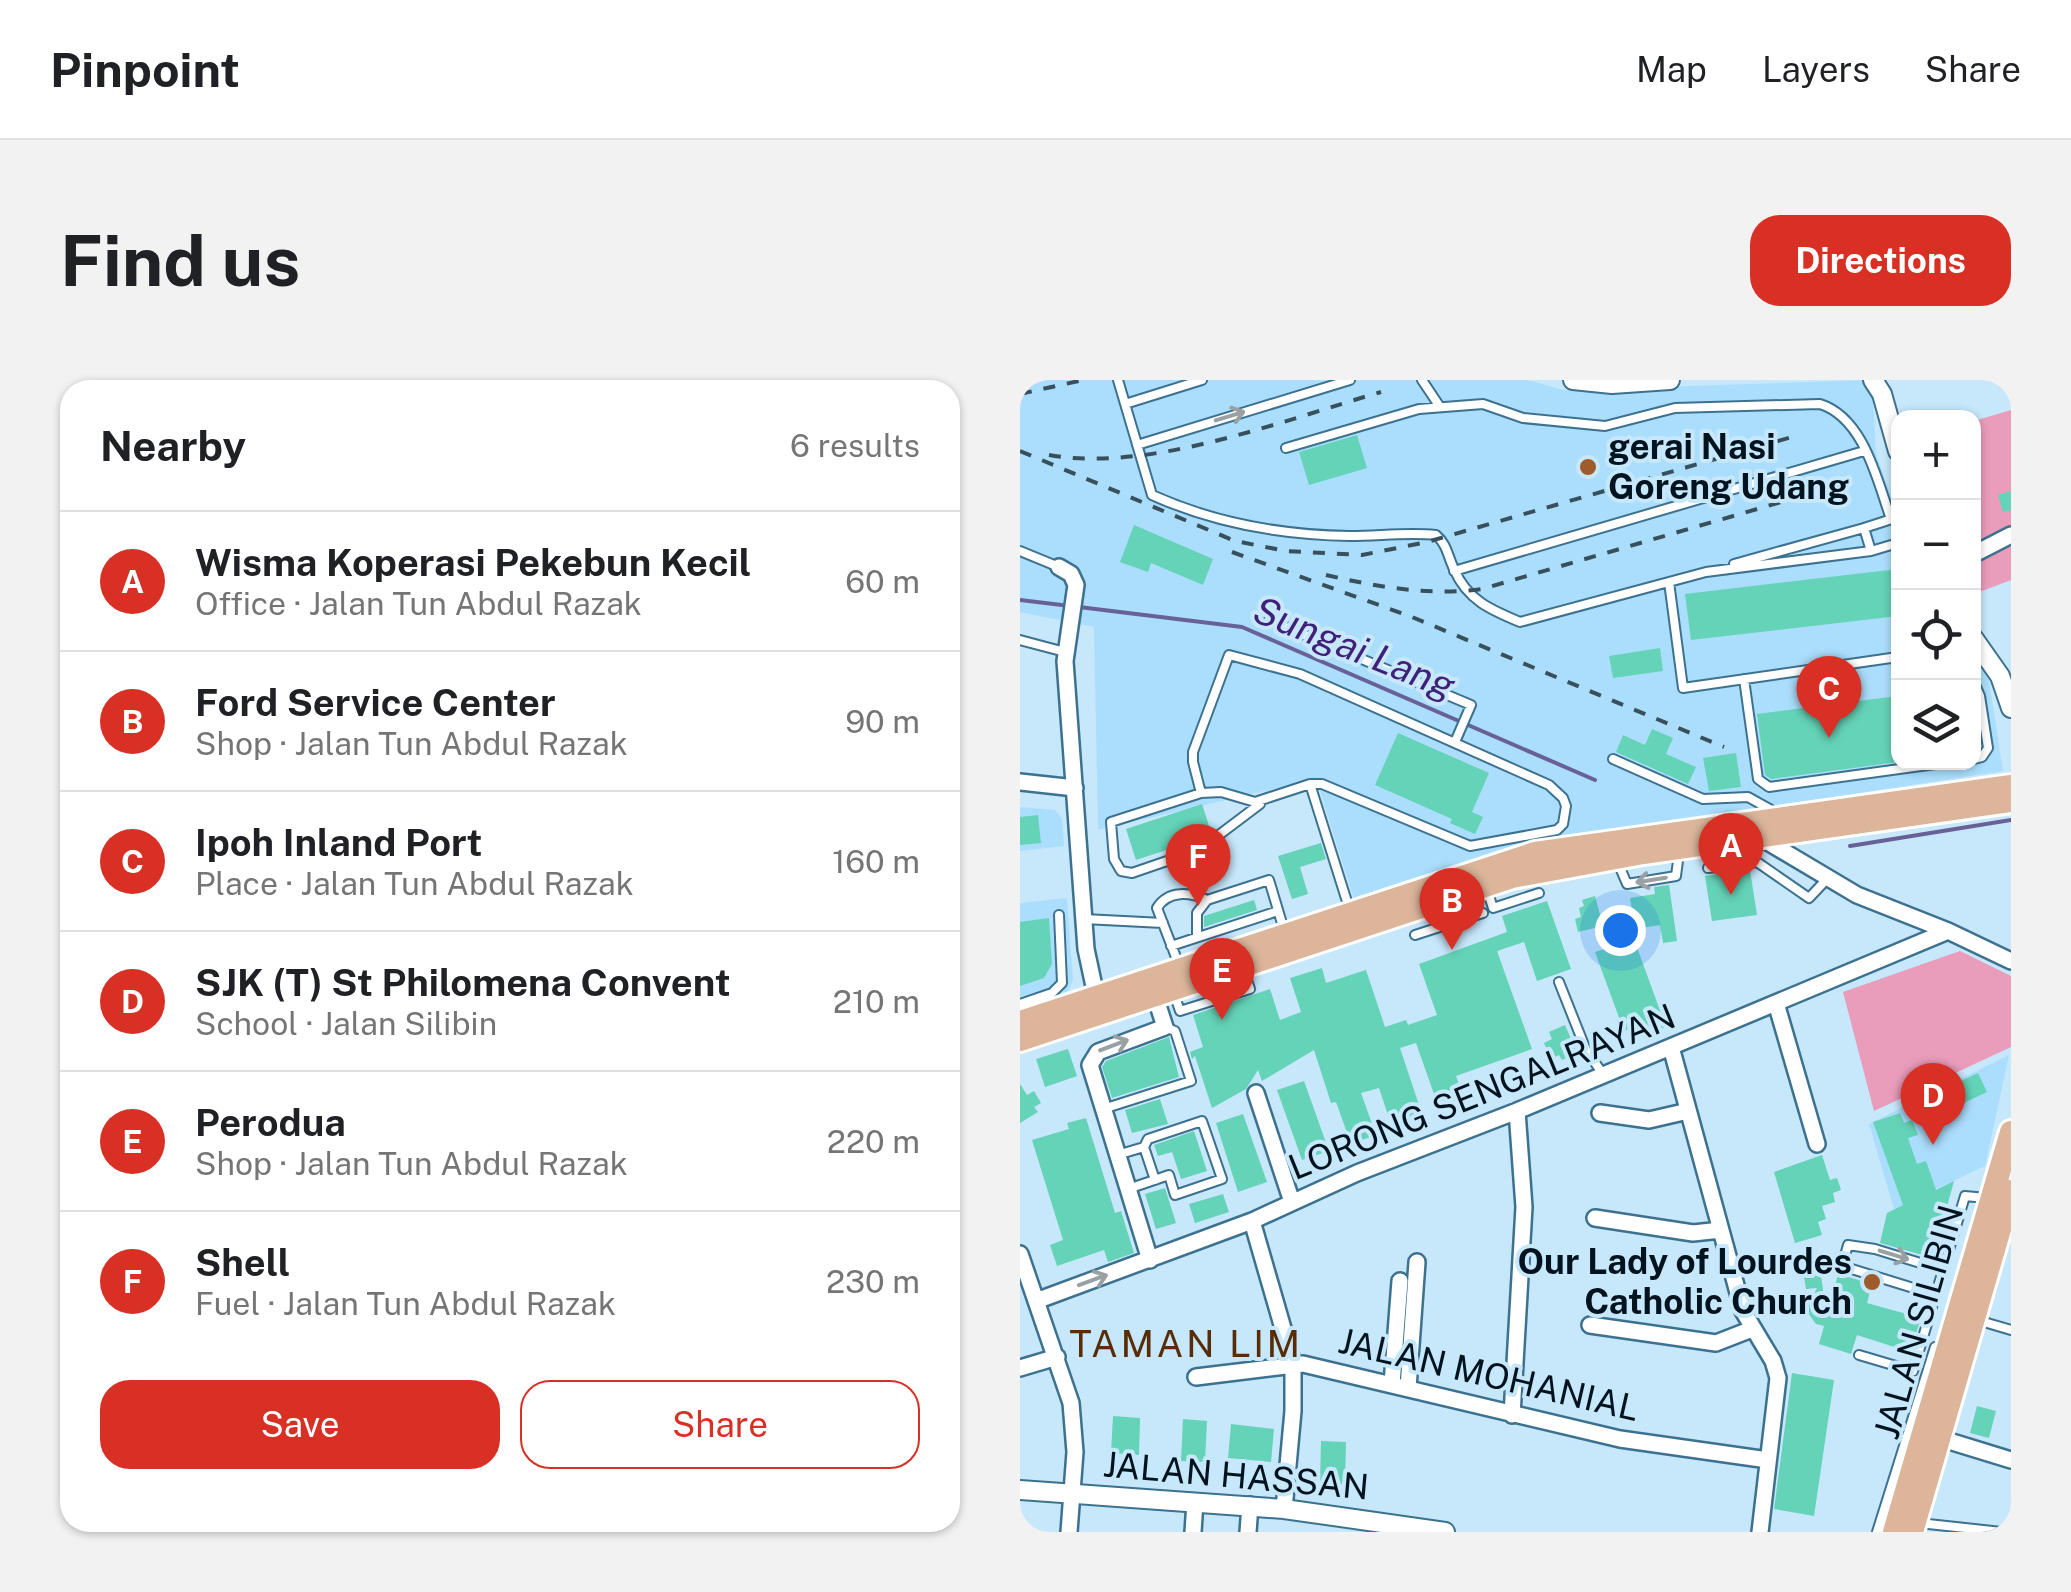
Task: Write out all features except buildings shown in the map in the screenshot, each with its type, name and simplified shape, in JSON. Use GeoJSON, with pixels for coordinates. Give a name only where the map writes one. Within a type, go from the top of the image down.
{"type":"FeatureCollection","features":[{"type":"Feature","properties":{"kind":"main road"},"geometry":{"type":"LineString","coordinates":[[1020,1022],[1098,1006],[1243,967],[1540,871],[1762,838],[1787,825],[2011,786]]}},
{"type":"Feature","properties":{"kind":"main road"},"geometry":{"type":"LineString","coordinates":[[1020,1040],[1098,1006],[1169,985],[1286,934],[1535,853],[2011,801]]}},
{"type":"Feature","properties":{"kind":"main road","name":"JALAN SILIBIN"},"geometry":{"type":"LineString","coordinates":[[1907,1529],[1973,1318],[2004,1241],[2001,1196],[2009,1145]]}},
{"type":"Feature","properties":{"kind":"main road","name":"JALAN SILIBIN"},"geometry":{"type":"LineString","coordinates":[[1907,1529],[1941,1349],[2001,1196]]}},
{"type":"Feature","properties":{"kind":"street"},"geometry":{"type":"LineString","coordinates":[[1572,380],[1612,384],[1670,380]]}},
{"type":"Feature","properties":{"kind":"street"},"geometry":{"type":"LineString","coordinates":[[1873,380],[1891,426]]}},
{"type":"Feature","properties":{"kind":"street"},"geometry":{"type":"LineString","coordinates":[[1882,380],[1893,410]]}},
{"type":"Feature","properties":{"kind":"street"},"geometry":{"type":"LineString","coordinates":[[1981,550],[2011,535]]}},
{"type":"Feature","properties":{"kind":"street"},"geometry":{"type":"LineString","coordinates":[[1059,567],[1074,579],[1065,652],[1085,927],[1098,1006]]}},
{"type":"Feature","properties":{"kind":"street"},"geometry":{"type":"LineString","coordinates":[[1981,634],[2011,675]]}},
{"type":"Feature","properties":{"kind":"street"},"geometry":{"type":"LineString","coordinates":[[1981,649],[2000,676],[2011,708]]}},
{"type":"Feature","properties":{"kind":"street"},"geometry":{"type":"LineString","coordinates":[[1020,782],[1075,788]]}},
{"type":"Feature","properties":{"kind":"street"},"geometry":{"type":"LineString","coordinates":[[1787,825],[1809,867]]}},
{"type":"Feature","properties":{"kind":"street"},"geometry":{"type":"LineString","coordinates":[[1762,838],[1857,895],[2011,961]]}},
{"type":"Feature","properties":{"kind":"street","name":"LORONG SENGALRAYAN"},"geometry":{"type":"LineString","coordinates":[[1036,1301],[1252,1220],[1948,931]]}},
{"type":"Feature","properties":{"kind":"street"},"geometry":{"type":"LineString","coordinates":[[1150,1260],[1091,1074],[1093,1057],[1106,1048],[1165,1027],[1169,985]]}},
{"type":"Feature","properties":{"kind":"street"},"geometry":{"type":"LineString","coordinates":[[1776,1003],[1817,1144]]}},
{"type":"Feature","properties":{"kind":"street"},"geometry":{"type":"LineString","coordinates":[[1671,1047],[1743,1311],[1773,1361],[1778,1378],[1760,1532]]}},
{"type":"Feature","properties":{"kind":"street"},"geometry":{"type":"LineString","coordinates":[[1256,1094],[1292,1202]]}},
{"type":"Feature","properties":{"kind":"street"},"geometry":{"type":"LineString","coordinates":[[1600,1113],[1650,1120],[1688,1111]]}},
{"type":"Feature","properties":{"kind":"street"},"geometry":{"type":"LineString","coordinates":[[1512,1415],[1524,1207],[1517,1112]]}},
{"type":"Feature","properties":{"kind":"street"},"geometry":{"type":"LineString","coordinates":[[1595,1218],[1692,1233],[1721,1230]]}},
{"type":"Feature","properties":{"kind":"street"},"geometry":{"type":"LineString","coordinates":[[1252,1220],[1294,1363],[1284,1508]]}},
{"type":"Feature","properties":{"kind":"street"},"geometry":{"type":"LineString","coordinates":[[1400,1386],[1417,1262]]}},
{"type":"Feature","properties":{"kind":"street"},"geometry":{"type":"LineString","coordinates":[[1022,1265],[1070,1403],[1075,1452],[1069,1532]]}},
{"type":"Feature","properties":{"kind":"street"},"geometry":{"type":"LineString","coordinates":[[1400,1282],[1400,1386]]}},
{"type":"Feature","properties":{"kind":"street"},"geometry":{"type":"LineString","coordinates":[[1590,1324],[1716,1343],[1752,1329]]}},
{"type":"Feature","properties":{"kind":"street"},"geometry":{"type":"LineString","coordinates":[[1020,1368],[1056,1357]]}},
{"type":"Feature","properties":{"kind":"street","name":"JALAN MOHANIAL"},"geometry":{"type":"LineString","coordinates":[[1196,1377],[1294,1363],[1620,1438],[1768,1460]]}},
{"type":"Feature","properties":{"kind":"street"},"geometry":{"type":"LineString","coordinates":[[1938,1434],[1949,1442],[2011,1460]]}},
{"type":"Feature","properties":{"kind":"street","name":"JALAN HASSAN"},"geometry":{"type":"LineString","coordinates":[[1020,1490],[1284,1508],[1356,1524],[1445,1532]]}},
{"type":"Feature","properties":{"kind":"street"},"geometry":{"type":"LineString","coordinates":[[1193,1532],[1195,1502]]}},
{"type":"Feature","properties":{"kind":"street"},"geometry":{"type":"LineString","coordinates":[[1248,1532],[1250,1506]]}},
{"type":"Feature","properties":{"kind":"lane"},"geometry":{"type":"LineString","coordinates":[[1118,380],[1152,495],[1212,519],[1281,530],[1344,536],[1436,534],[1445,544],[1454,571],[1470,596],[1520,622],[1891,519]]}},
{"type":"Feature","properties":{"kind":"lane"},"geometry":{"type":"LineString","coordinates":[[1125,404],[1202,380]]}},
{"type":"Feature","properties":{"kind":"lane"},"geometry":{"type":"LineString","coordinates":[[1137,445],[1350,380]]}},
{"type":"Feature","properties":{"kind":"lane"},"geometry":{"type":"LineString","coordinates":[[1422,380],[1440,407]]}},
{"type":"Feature","properties":{"kind":"lane"},"geometry":{"type":"LineString","coordinates":[[1286,448],[1419,408],[1483,404],[1523,418],[1605,426],[1675,408],[1809,403],[1830,408],[1845,418],[1891,509]]}},
{"type":"Feature","properties":{"kind":"lane"},"geometry":{"type":"LineString","coordinates":[[1454,571],[1864,450]]}},
{"type":"Feature","properties":{"kind":"lane"},"geometry":{"type":"LineString","coordinates":[[1864,528],[1871,551]]}},
{"type":"Feature","properties":{"kind":"lane"},"geometry":{"type":"LineString","coordinates":[[1706,572],[1891,545]]}},
{"type":"Feature","properties":{"kind":"lane"},"geometry":{"type":"LineString","coordinates":[[1020,551],[1059,567]]}},
{"type":"Feature","properties":{"kind":"lane"},"geometry":{"type":"LineString","coordinates":[[1669,582],[1684,688],[1891,658]]}},
{"type":"Feature","properties":{"kind":"lane"},"geometry":{"type":"LineString","coordinates":[[1270,620],[1471,705],[1455,742]]}},
{"type":"Feature","properties":{"kind":"lane"},"geometry":{"type":"LineString","coordinates":[[1020,640],[1065,652]]}},
{"type":"Feature","properties":{"kind":"lane"},"geometry":{"type":"LineString","coordinates":[[1202,793],[1192,762],[1194,752],[1230,655],[1300,674],[1455,742],[1557,790],[1566,806],[1563,824],[1550,833],[1470,846],[1322,784],[1310,784],[1265,799],[1256,802],[1221,792],[1202,793],[1111,822],[1114,859],[1120,870],[1132,873],[1199,850],[1265,799]]}},
{"type":"Feature","properties":{"kind":"lane"},"geometry":{"type":"LineString","coordinates":[[1744,679],[1758,778],[1769,788],[1894,770]]}},
{"type":"Feature","properties":{"kind":"lane"},"geometry":{"type":"LineString","coordinates":[[1981,702],[1988,748],[1981,757]]}},
{"type":"Feature","properties":{"kind":"lane"},"geometry":{"type":"LineString","coordinates":[[1613,759],[1703,799],[1748,796],[1787,825]]}},
{"type":"Feature","properties":{"kind":"lane"},"geometry":{"type":"LineString","coordinates":[[1310,784],[1350,913]]}},
{"type":"Feature","properties":{"kind":"lane"},"geometry":{"type":"LineString","coordinates":[[1708,868],[1757,862],[1809,898],[1827,879]]}},
{"type":"Feature","properties":{"kind":"lane"},"geometry":{"type":"LineString","coordinates":[[1197,937],[1198,913],[1207,900],[1268,880],[1286,934]]}},
{"type":"Feature","properties":{"kind":"lane"},"geometry":{"type":"LineString","coordinates":[[1485,886],[1493,908],[1539,893]]}},
{"type":"Feature","properties":{"kind":"lane"},"geometry":{"type":"LineString","coordinates":[[1169,985],[1171,946],[1157,908],[1163,900],[1187,892],[1207,900]]}},
{"type":"Feature","properties":{"kind":"lane"},"geometry":{"type":"LineString","coordinates":[[1439,902],[1446,925]]}},
{"type":"Feature","properties":{"kind":"lane"},"geometry":{"type":"LineString","coordinates":[[1171,946],[1278,911]]}},
{"type":"Feature","properties":{"kind":"lane"},"geometry":{"type":"LineString","coordinates":[[1415,935],[1483,913]]}},
{"type":"Feature","properties":{"kind":"lane"},"geometry":{"type":"LineString","coordinates":[[1020,1004],[1058,989],[1064,976],[1059,915]]}},
{"type":"Feature","properties":{"kind":"lane"},"geometry":{"type":"LineString","coordinates":[[1061,938],[1085,927],[1162,924]]}},
{"type":"Feature","properties":{"kind":"lane"},"geometry":{"type":"LineString","coordinates":[[1559,982],[1586,1050],[1603,1074]]}},
{"type":"Feature","properties":{"kind":"lane"},"geometry":{"type":"LineString","coordinates":[[1102,1110],[1191,1080],[1175,1031],[1165,1027]]}},
{"type":"Feature","properties":{"kind":"lane"},"geometry":{"type":"LineString","coordinates":[[1117,1156],[1144,1146],[1148,1139],[1202,1121],[1222,1179],[1176,1196],[1168,1175],[1128,1189]]}},
{"type":"Feature","properties":{"kind":"lane"},"geometry":{"type":"LineString","coordinates":[[1144,1146],[1154,1180]]}},
{"type":"Feature","properties":{"kind":"lane"},"geometry":{"type":"LineString","coordinates":[[1859,1355],[1913,1371],[1965,1196],[2001,1196]]}},
{"type":"Feature","properties":{"kind":"lane"},"geometry":{"type":"LineString","coordinates":[[1936,1295],[1842,1266],[1848,1245],[1875,1248],[1943,1270]]}},
{"type":"Feature","properties":{"kind":"lane"},"geometry":{"type":"LineString","coordinates":[[1949,1252],[1975,1255]]}},
{"type":"Feature","properties":{"kind":"lane"},"geometry":{"type":"LineString","coordinates":[[1973,1318],[2011,1330]]}},
{"type":"Feature","properties":{"kind":"lane"},"geometry":{"type":"LineString","coordinates":[[1877,1532],[1941,1349],[1922,1343]]}},
{"type":"Feature","properties":{"kind":"lane"},"geometry":{"type":"LineString","coordinates":[[1907,1529],[2002,1532]]}},
{"type":"Feature","properties":{"kind":"shaded area"},"geometry":{"type":"Polygon","coordinates":[[[1020,380],[1527,380],[1564,390],[1872,380],[1876,454],[1891,494],[1891,770],[1981,770],[1981,661],[1987,667],[2003,771],[1513,846],[1355,902],[1316,779],[1098,830],[1094,627],[1020,612],[1020,380]]]}},
{"type":"Feature","properties":{"kind":"shaded area"},"geometry":{"type":"Polygon","coordinates":[[[2011,410],[2011,580],[1981,591],[1981,500],[1981,419],[2011,410]]]}},
{"type":"Feature","properties":{"kind":"shaded area"},"geometry":{"type":"Polygon","coordinates":[[[1020,807],[1055,810],[1062,819],[1064,846],[1020,851],[1020,807]]]}},
{"type":"Feature","properties":{"kind":"shaded area"},"geometry":{"type":"Polygon","coordinates":[[[1067,898],[1073,980],[1065,997],[1020,1012],[1020,903],[1067,898]]]}},
{"type":"Feature","properties":{"kind":"shaded area"},"geometry":{"type":"Polygon","coordinates":[[[1960,951],[2011,976],[2011,1047],[1874,1111],[1843,992],[1960,951]]]}},
{"type":"Feature","properties":{"kind":"shaded area"},"geometry":{"type":"Polygon","coordinates":[[[2009,1055],[1985,1166],[1894,1209],[1869,1124],[2009,1055]]]}},
{"type":"Feature","properties":{"kind":"waterway","name":"Sungai Lang"},"geometry":{"type":"LineString","coordinates":[[1020,600],[1070,606]]}},
{"type":"Feature","properties":{"kind":"waterway","name":"Sungai Lang"},"geometry":{"type":"LineString","coordinates":[[1079,607],[1242,627],[1595,780]]}},
{"type":"Feature","properties":{"kind":"waterway","name":"Sungai Lang"},"geometry":{"type":"LineString","coordinates":[[1850,846],[2011,820]]}},
{"type":"Feature","properties":{"kind":"railway"},"geometry":{"type":"LineString","coordinates":[[1020,394],[1083,380]]}},
{"type":"Feature","properties":{"kind":"railway"},"geometry":{"type":"LineString","coordinates":[[1049,455],[1088,459],[1172,450],[1260,429],[1381,392]]}},
{"type":"Feature","properties":{"kind":"railway"},"geometry":{"type":"LineString","coordinates":[[1020,451],[1235,541],[1286,551],[1362,555],[1427,542],[1799,435]]}},
{"type":"Feature","properties":{"kind":"railway"},"geometry":{"type":"LineString","coordinates":[[1326,575],[1403,589],[1482,589],[1826,489]]}},
{"type":"Feature","properties":{"kind":"railway"},"geometry":{"type":"LineString","coordinates":[[1232,552],[1412,617],[1724,747]]}},
{"type":"Feature","properties":{"kind":"place","name":"gerai Nasi Goreng Udang"},"geometry":{"type":"Point","coordinates":[1588,467]}},
{"type":"Feature","properties":{"kind":"place","name":"Ipoh Inland Port"},"geometry":{"type":"Point","coordinates":[1829,738]}},
{"type":"Feature","properties":{"kind":"place","name":"Wisma Koperasi Pekebun Kecil"},"geometry":{"type":"Point","coordinates":[1731,895]}},
{"type":"Feature","properties":{"kind":"place","name":"Shell"},"geometry":{"type":"Point","coordinates":[1198,906]}},
{"type":"Feature","properties":{"kind":"place","name":"Ford Service Center"},"geometry":{"type":"Point","coordinates":[1452,950]}},
{"type":"Feature","properties":{"kind":"place","name":"Perodua"},"geometry":{"type":"Point","coordinates":[1222,1020]}},
{"type":"Feature","properties":{"kind":"place","name":"SJK (T) St Philomena Convent"},"geometry":{"type":"Point","coordinates":[1933,1145]}},
{"type":"Feature","properties":{"kind":"place","name":"Our Lady of Lourdes Catholic Church"},"geometry":{"type":"Point","coordinates":[1872,1282]}},
{"type":"Feature","properties":{"kind":"district","name":"TAMAN LIM"},"geometry":{"type":"Point","coordinates":[1186,1344]}}]}
